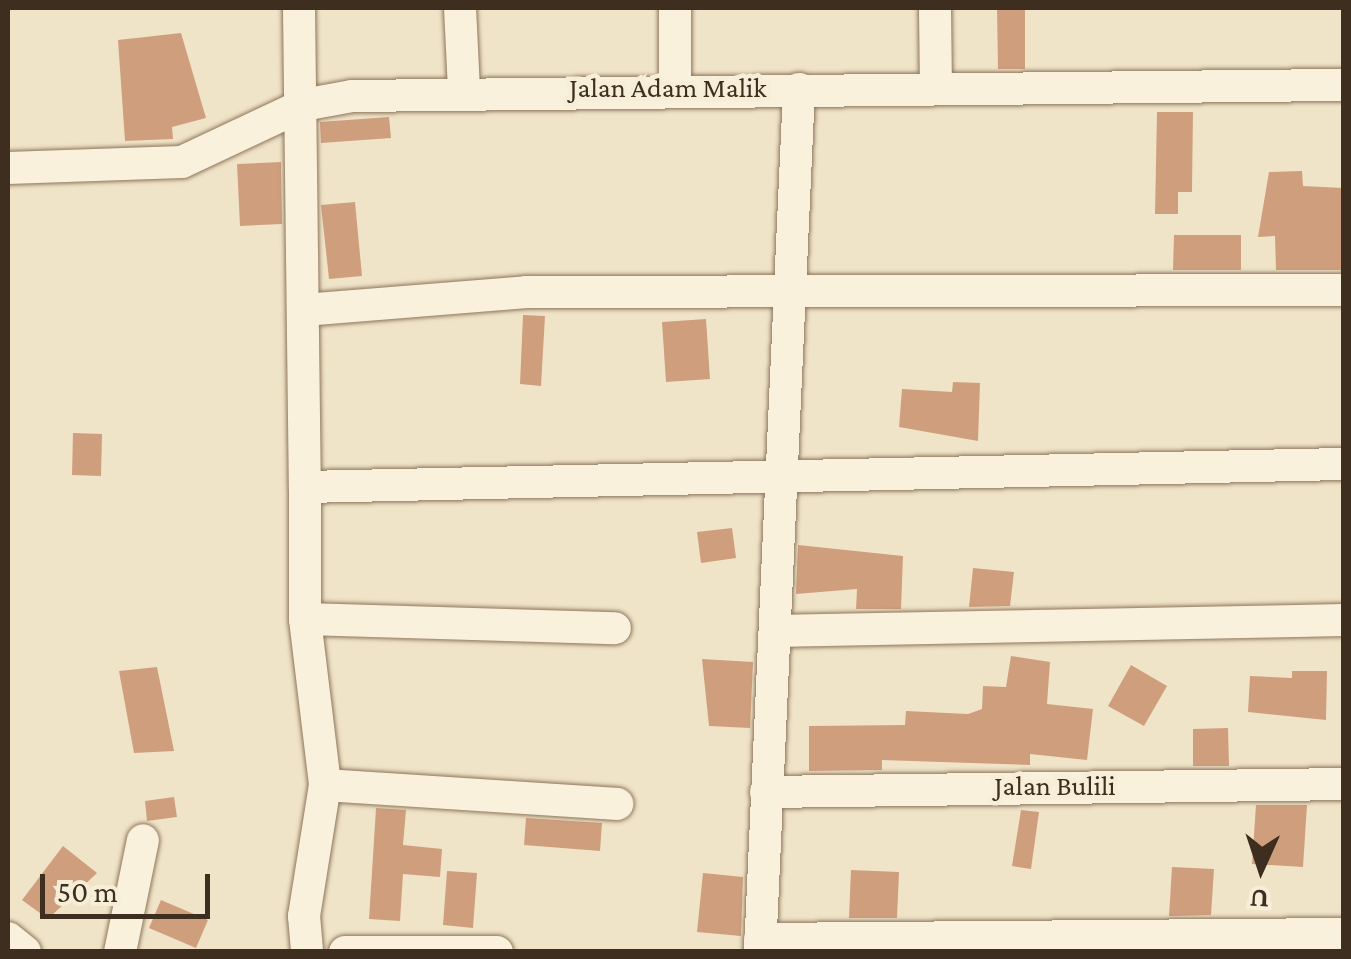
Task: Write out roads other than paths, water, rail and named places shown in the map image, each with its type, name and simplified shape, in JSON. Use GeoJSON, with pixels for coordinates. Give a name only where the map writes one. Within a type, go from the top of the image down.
{"type":"FeatureCollection","features":[{"type":"Feature","properties":{"kind":"street"},"geometry":{"type":"LineString","coordinates":[[300,8],[305,618],[325,785],[304,916],[307,952]]}},
{"type":"Feature","properties":{"kind":"street"},"geometry":{"type":"LineString","coordinates":[[460,8],[464,90]]}},
{"type":"Feature","properties":{"kind":"street"},"geometry":{"type":"LineString","coordinates":[[674,87],[675,8]]}},
{"type":"Feature","properties":{"kind":"street"},"geometry":{"type":"LineString","coordinates":[[936,8],[936,88]]}},
{"type":"Feature","properties":{"kind":"street","name":"Jalan Adam Malik"},"geometry":{"type":"LineString","coordinates":[[8,168],[182,162],[303,104],[464,90],[1344,85]]}},
{"type":"Feature","properties":{"kind":"street"},"geometry":{"type":"LineString","coordinates":[[799,88],[760,945],[1344,934]]}},
{"type":"Feature","properties":{"kind":"street"},"geometry":{"type":"LineString","coordinates":[[304,310],[526,292],[1344,290]]}},
{"type":"Feature","properties":{"kind":"street"},"geometry":{"type":"LineString","coordinates":[[305,487],[784,472],[1344,464]]}},
{"type":"Feature","properties":{"kind":"street"},"geometry":{"type":"LineString","coordinates":[[305,618],[615,628]]}},
{"type":"Feature","properties":{"kind":"street"},"geometry":{"type":"LineString","coordinates":[[776,631],[1344,620]]}},
{"type":"Feature","properties":{"kind":"street","name":"Jalan Bulili"},"geometry":{"type":"LineString","coordinates":[[766,792],[1344,784]]}},
{"type":"Feature","properties":{"kind":"street"},"geometry":{"type":"LineString","coordinates":[[325,785],[617,804]]}},
{"type":"Feature","properties":{"kind":"street"},"geometry":{"type":"LineString","coordinates":[[120,952],[143,840]]}},
{"type":"Feature","properties":{"kind":"street"},"geometry":{"type":"LineString","coordinates":[[8,938],[25,952]]}},
{"type":"Feature","properties":{"kind":"street"},"geometry":{"type":"LineString","coordinates":[[345,952],[498,952]]}}]}
